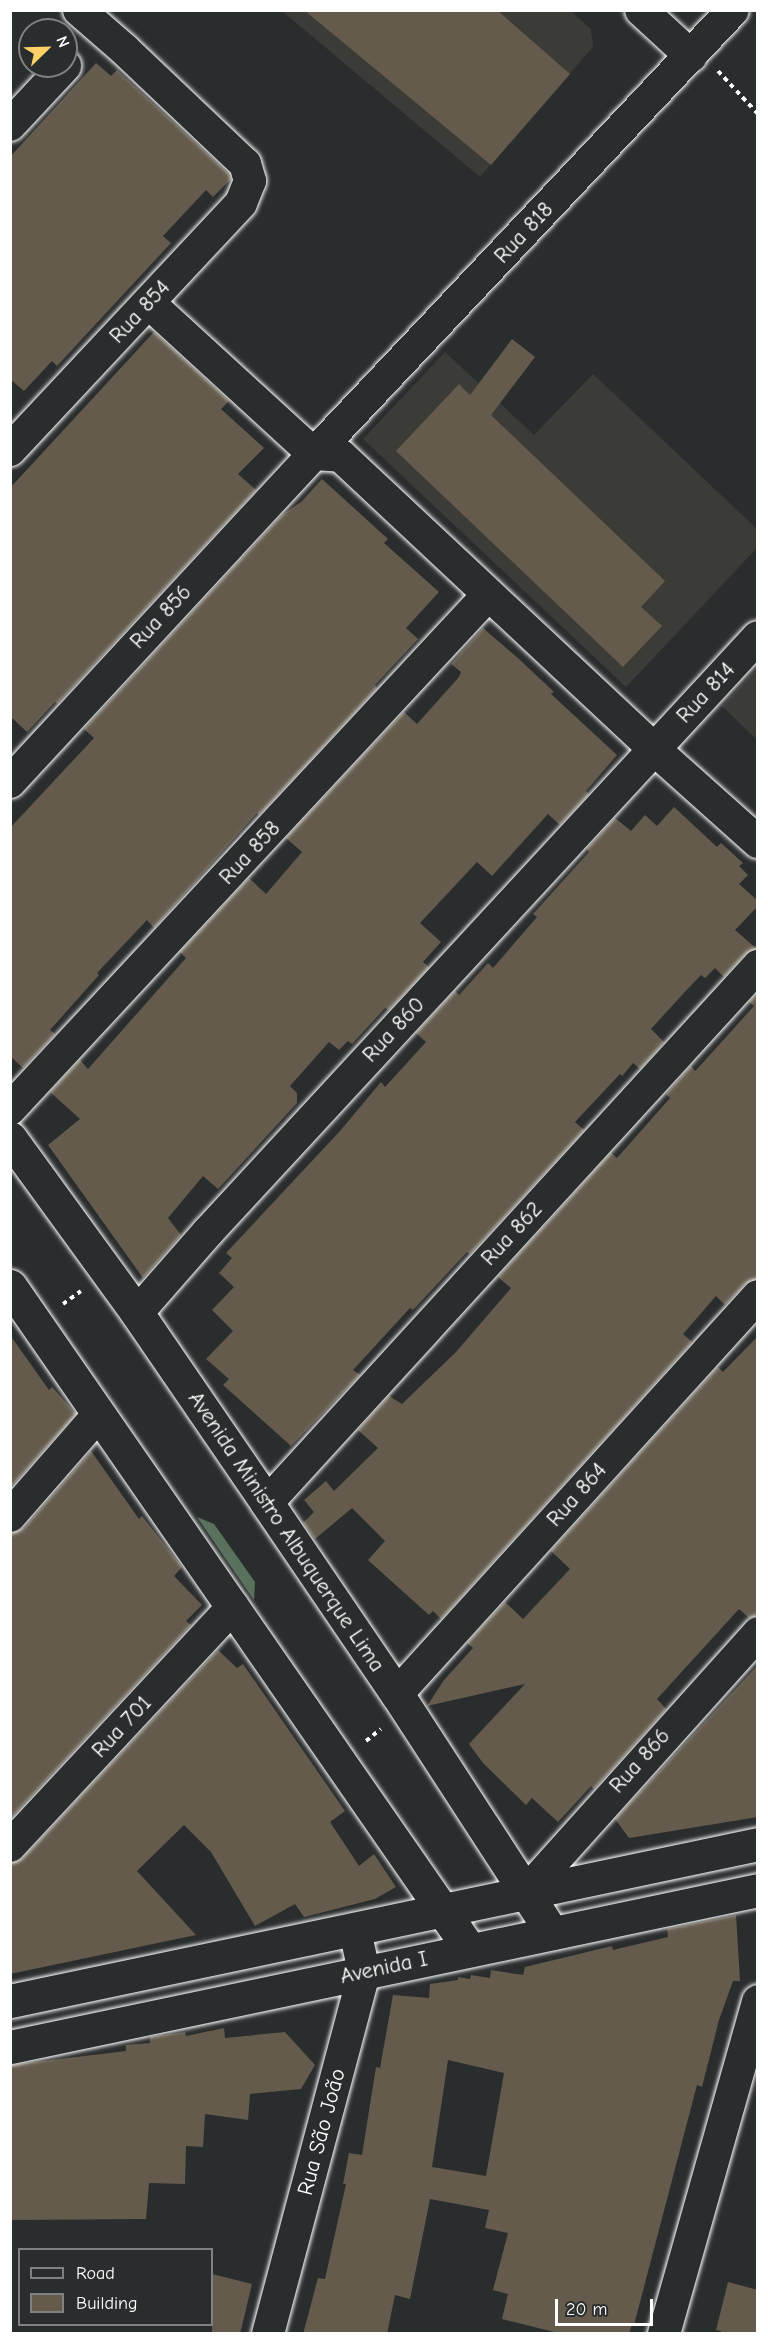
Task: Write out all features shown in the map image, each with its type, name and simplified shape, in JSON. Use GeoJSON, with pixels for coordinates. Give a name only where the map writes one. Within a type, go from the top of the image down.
{"type":"FeatureCollection","features":[{"type":"Feature","properties":{"kind":"street"},"geometry":{"type":"LineString","coordinates":[[641,10],[691,56]]}},
{"type":"Feature","properties":{"kind":"street","name":"Rua 818"},"geometry":{"type":"LineString","coordinates":[[314,454],[733,10]]}},
{"type":"Feature","properties":{"kind":"street"},"geometry":{"type":"LineString","coordinates":[[78,42],[89,20]]}},
{"type":"Feature","properties":{"kind":"street","name":"Rua 854"},"geometry":{"type":"LineString","coordinates":[[10,450],[241,203],[250,181],[245,164],[125,50],[89,20]]}},
{"type":"Feature","properties":{"kind":"street"},"geometry":{"type":"LineString","coordinates":[[10,125],[54,78]]}},
{"type":"Feature","properties":{"kind":"street"},"geometry":{"type":"LineString","coordinates":[[149,303],[314,454],[341,456],[654,749],[758,842]]}},
{"type":"Feature","properties":{"kind":"street","name":"Rua 856"},"geometry":{"type":"LineString","coordinates":[[10,782],[314,454]]}},
{"type":"Feature","properties":{"kind":"street","name":"Rua 858"},"geometry":{"type":"LineString","coordinates":[[10,1109],[488,595]]}},
{"type":"Feature","properties":{"kind":"street","name":"Rua 814"},"geometry":{"type":"LineString","coordinates":[[654,749],[758,637]]}},
{"type":"Feature","properties":{"kind":"street","name":"Rua 860"},"geometry":{"type":"LineString","coordinates":[[137,1313],[216,1223],[654,749]]}},
{"type":"Feature","properties":{"kind":"street","name":"Rua 862"},"geometry":{"type":"LineString","coordinates":[[267,1503],[758,966]]}},
{"type":"Feature","properties":{"kind":"street","name":"Avenida Ministro Albuquerque Lima"},"geometry":{"type":"LineString","coordinates":[[10,1138],[137,1313],[267,1503],[393,1709],[526,1892],[552,1933]]}},
{"type":"Feature","properties":{"kind":"street"},"geometry":{"type":"LineString","coordinates":[[10,1286],[470,1950]]}},
{"type":"Feature","properties":{"kind":"street","name":"Rua 864"},"geometry":{"type":"LineString","coordinates":[[393,1709],[758,1296]]}},
{"type":"Feature","properties":{"kind":"street"},"geometry":{"type":"LineString","coordinates":[[10,1516],[99,1414]]}},
{"type":"Feature","properties":{"kind":"street","name":"Rua 701"},"geometry":{"type":"LineString","coordinates":[[10,1846],[233,1607]]}},
{"type":"Feature","properties":{"kind":"street","name":"Rua 866"},"geometry":{"type":"LineString","coordinates":[[526,1892],[682,1713],[758,1632]]}},
{"type":"Feature","properties":{"kind":"street","name":"Avenida I"},"geometry":{"type":"LineString","coordinates":[[10,2001],[758,1844]]}},
{"type":"Feature","properties":{"kind":"street","name":"Avenida I"},"geometry":{"type":"LineString","coordinates":[[10,2047],[758,1890]]}},
{"type":"Feature","properties":{"kind":"street","name":"Rua São João"},"geometry":{"type":"LineString","coordinates":[[268,2334],[364,1972],[355,1930]]}},
{"type":"Feature","properties":{"kind":"street"},"geometry":{"type":"LineString","coordinates":[[664,2334],[758,2001]]}},
{"type":"Feature","properties":{"kind":"path"},"geometry":{"type":"LineString","coordinates":[[691,56],[710,64],[728,79],[758,114]]}},
{"type":"Feature","properties":{"kind":"path"},"geometry":{"type":"LineString","coordinates":[[55,1310],[83,1289]]}},
{"type":"Feature","properties":{"kind":"path"},"geometry":{"type":"LineString","coordinates":[[358,1748],[393,1709]]}},
{"type":"Feature","properties":{"kind":"shaded area"},"geometry":{"type":"Polygon","coordinates":[[[282,11],[571,11],[591,29],[593,47],[480,177],[282,11]]]}},
{"type":"Feature","properties":{"kind":"shaded area"},"geometry":{"type":"Polygon","coordinates":[[[445,352],[534,435],[593,374],[757,529],[757,548],[626,687],[363,439],[445,352]]]}},
{"type":"Feature","properties":{"kind":"shaded area"},"geometry":{"type":"Polygon","coordinates":[[[757,668],[757,740],[722,706],[757,668]]]}},
{"type":"Feature","properties":{"kind":"green space"},"geometry":{"type":"Polygon","coordinates":[[[197,1517],[214,1524],[255,1582],[254,1600],[197,1517]]]}},
{"type":"Feature","properties":{"kind":"building"},"geometry":{"type":"Polygon","coordinates":[[[304,10],[497,10],[570,74],[491,165],[304,10]]]}},
{"type":"Feature","properties":{"kind":"building"},"geometry":{"type":"Polygon","coordinates":[[[96,63],[111,76],[117,70],[229,174],[231,179],[213,197],[206,190],[163,236],[171,243],[57,366],[52,361],[24,391],[10,379],[10,157],[96,63]]]}},
{"type":"Feature","properties":{"kind":"building"},"geometry":{"type":"Polygon","coordinates":[[[154,332],[229,401],[221,409],[264,448],[238,474],[256,490],[57,704],[55,702],[27,732],[10,716],[10,488],[154,332]]]}},
{"type":"Feature","properties":{"kind":"building"},"geometry":{"type":"Polygon","coordinates":[[[512,339],[535,357],[491,415],[665,581],[641,607],[662,626],[623,667],[396,451],[459,384],[470,395],[512,339]]]}},
{"type":"Feature","properties":{"kind":"building"},"geometry":{"type":"Polygon","coordinates":[[[322,479],[388,539],[384,543],[439,592],[406,628],[418,639],[375,685],[377,688],[259,815],[257,813],[154,928],[147,920],[97,973],[99,975],[50,1030],[55,1034],[23,1068],[10,1056],[10,828],[94,738],[84,729],[282,515],[301,502],[322,479]]]}},
{"type":"Feature","properties":{"kind":"building"},"geometry":{"type":"Polygon","coordinates":[[[483,628],[554,692],[551,694],[617,755],[586,791],[589,794],[560,825],[548,814],[492,876],[477,862],[420,923],[441,942],[423,962],[429,967],[389,1010],[385,1008],[352,1044],[348,1041],[339,1050],[329,1042],[290,1086],[297,1093],[297,1103],[218,1189],[203,1176],[168,1218],[181,1235],[143,1278],[48,1145],[80,1119],[50,1092],[80,1060],[88,1069],[186,958],[180,952],[249,878],[266,894],[302,852],[286,838],[404,712],[417,724],[459,677],[461,672],[451,664],[483,628]]]}},
{"type":"Feature","properties":{"kind":"building"},"geometry":{"type":"Polygon","coordinates":[[[674,807],[717,847],[721,843],[743,863],[739,866],[748,875],[739,884],[758,901],[758,906],[735,930],[757,949],[745,954],[724,977],[715,968],[705,978],[701,975],[682,995],[651,1029],[664,1042],[640,1069],[633,1063],[622,1076],[620,1074],[575,1122],[584,1130],[470,1254],[467,1252],[413,1310],[410,1308],[353,1370],[360,1375],[291,1446],[223,1385],[229,1379],[206,1359],[233,1331],[212,1310],[234,1287],[219,1273],[232,1258],[226,1253],[340,1131],[381,1082],[385,1087],[426,1042],[416,1033],[455,991],[459,995],[488,963],[493,968],[537,917],[533,914],[589,852],[587,849],[615,818],[631,831],[645,815],[657,826],[674,807]]]}},
{"type":"Feature","properties":{"kind":"building"},"geometry":{"type":"Polygon","coordinates":[[[758,993],[758,1279],[745,1284],[725,1305],[716,1296],[683,1334],[692,1342],[441,1619],[433,1611],[429,1615],[368,1560],[385,1541],[352,1508],[315,1539],[303,1523],[314,1512],[304,1500],[326,1481],[334,1491],[378,1448],[358,1430],[389,1396],[402,1404],[456,1352],[511,1288],[498,1277],[611,1153],[617,1158],[670,1098],[666,1094],[691,1066],[695,1071],[754,1006],[749,1002],[758,993]]]}},
{"type":"Feature","properties":{"kind":"building"},"geometry":{"type":"Polygon","coordinates":[[[10,1335],[49,1390],[52,1387],[76,1414],[10,1488],[10,1335]]]}},
{"type":"Feature","properties":{"kind":"building"},"geometry":{"type":"Polygon","coordinates":[[[758,1336],[758,1616],[749,1618],[739,1609],[657,1699],[666,1709],[594,1789],[591,1786],[558,1822],[532,1798],[526,1805],[483,1763],[469,1744],[525,1684],[427,1706],[444,1680],[473,1648],[467,1643],[505,1602],[523,1619],[570,1569],[551,1551],[718,1367],[723,1372],[758,1336]]]}},
{"type":"Feature","properties":{"kind":"building"},"geometry":{"type":"Polygon","coordinates":[[[91,1451],[139,1519],[142,1516],[182,1567],[174,1576],[202,1605],[186,1621],[191,1625],[10,1819],[10,1533],[24,1528],[91,1451]]]}},
{"type":"Feature","properties":{"kind":"building"},"geometry":{"type":"Polygon","coordinates":[[[218,1650],[237,1668],[243,1664],[345,1811],[330,1822],[359,1866],[374,1854],[396,1887],[375,1899],[304,1917],[295,1904],[255,1926],[211,1852],[184,1825],[137,1871],[196,1935],[10,1974],[10,1863],[23,1858],[218,1650]]]}},
{"type":"Feature","properties":{"kind":"building"},"geometry":{"type":"Polygon","coordinates":[[[758,1665],[758,1817],[629,1838],[615,1819],[758,1665]]]}},
{"type":"Feature","properties":{"kind":"building"},"geometry":{"type":"Polygon","coordinates":[[[736,1915],[740,1981],[733,1981],[719,2020],[702,2087],[697,2085],[634,2325],[632,2324],[629,2334],[562,2334],[502,2319],[508,2294],[493,2290],[508,2233],[485,2228],[489,2210],[430,2199],[410,2299],[395,2295],[387,2334],[303,2334],[318,2278],[325,2279],[346,2184],[343,2184],[349,2153],[362,2155],[376,2067],[380,2068],[393,1995],[429,1998],[430,1984],[458,1980],[458,1977],[470,1979],[471,1975],[490,1978],[491,1970],[523,1975],[525,1967],[612,1946],[613,1950],[668,1937],[667,1929],[736,1915]],[[448,2060],[432,2167],[486,2176],[504,2073],[448,2060]]]}},
{"type":"Feature","properties":{"kind":"building"},"geometry":{"type":"Polygon","coordinates":[[[224,2028],[225,2038],[285,2032],[315,2065],[301,2089],[250,2094],[248,2120],[205,2114],[203,2147],[186,2146],[185,2184],[149,2183],[146,2219],[10,2220],[10,2065],[126,2051],[126,2045],[150,2043],[150,2037],[185,2032],[186,2036],[224,2028]]]}},
{"type":"Feature","properties":{"kind":"building"},"geometry":{"type":"Polygon","coordinates":[[[213,2274],[252,2284],[240,2334],[212,2334],[213,2274]]]}},
{"type":"Feature","properties":{"kind":"building"},"geometry":{"type":"Polygon","coordinates":[[[728,2282],[758,2290],[758,2334],[721,2334],[721,2331],[716,2330],[728,2282]]]}}]}
